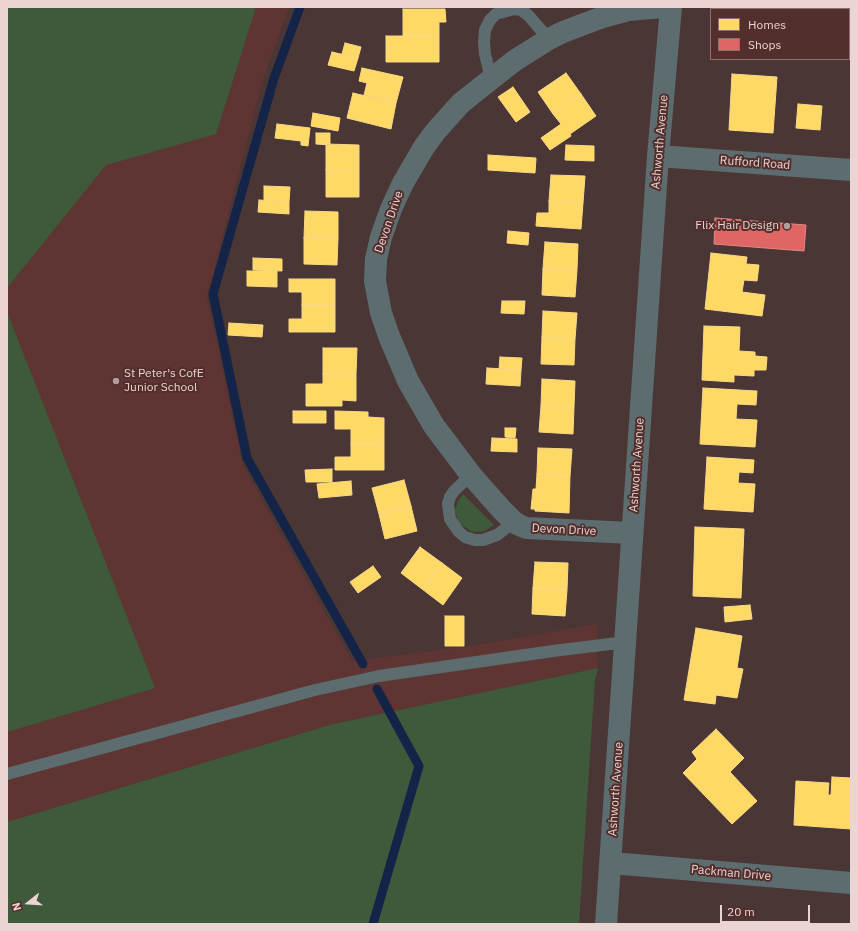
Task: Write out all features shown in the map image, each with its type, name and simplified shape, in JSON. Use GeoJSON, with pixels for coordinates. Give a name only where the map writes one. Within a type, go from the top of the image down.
{"type":"FeatureCollection","features":[{"type":"Feature","properties":{"kind":"street","name":"Devon Drive"},"geometry":{"type":"LineString","coordinates":[[632,533],[526,528],[514,522],[471,475],[434,426],[408,381],[389,336],[381,312],[375,281],[376,259],[381,237],[391,209],[403,183],[424,147],[435,132],[461,103],[514,61],[549,39],[574,27],[629,10],[662,7]]}},
{"type":"Feature","properties":{"kind":"street","name":"Ashworth Avenue"},"geometry":{"type":"LineString","coordinates":[[606,924],[658,156],[671,7]]}},
{"type":"Feature","properties":{"kind":"street","name":"Rufford Road"},"geometry":{"type":"LineString","coordinates":[[658,156],[851,170]]}},
{"type":"Feature","properties":{"kind":"street","name":"Packman Drive"},"geometry":{"type":"LineString","coordinates":[[610,863],[851,883]]}},
{"type":"Feature","properties":{"kind":"lane"},"geometry":{"type":"LineString","coordinates":[[491,79],[485,54],[484,42],[485,30],[490,20],[496,14],[514,9],[521,10],[528,15],[549,39]]}},
{"type":"Feature","properties":{"kind":"lane"},"geometry":{"type":"LineString","coordinates":[[471,475],[454,491],[448,504],[450,520],[459,532],[465,537],[475,540],[483,540],[497,535],[514,522]]}},
{"type":"Feature","properties":{"kind":"lane"},"geometry":{"type":"LineString","coordinates":[[7,774],[303,694],[372,677],[626,642]]}},
{"type":"Feature","properties":{"kind":"shaded area","name":"St Peter's CofE Junior School"},"geometry":{"type":"Polygon","coordinates":[[[7,7],[289,7],[262,82],[207,297],[243,466],[352,661],[470,646],[597,624],[598,668],[333,724],[7,822],[7,7]]]}},
{"type":"Feature","properties":{"kind":"green space"},"geometry":{"type":"Polygon","coordinates":[[[7,7],[256,7],[216,134],[106,165],[7,288],[7,7]]]}},
{"type":"Feature","properties":{"kind":"green space"},"geometry":{"type":"Polygon","coordinates":[[[7,312],[155,688],[7,732],[7,312]]]}},
{"type":"Feature","properties":{"kind":"green space"},"geometry":{"type":"Polygon","coordinates":[[[463,494],[494,525],[485,531],[474,532],[470,531],[461,524],[455,511],[458,501],[463,494]]]}},
{"type":"Feature","properties":{"kind":"green space"},"geometry":{"type":"Polygon","coordinates":[[[598,668],[595,680],[579,924],[7,924],[7,822],[333,724],[598,668]]]}},
{"type":"Feature","properties":{"kind":"building: Homes"},"geometry":{"type":"Polygon","coordinates":[[[740,7],[784,7],[784,8],[740,7]]]}},
{"type":"Feature","properties":{"kind":"building: Homes"},"geometry":{"type":"Polygon","coordinates":[[[403,9],[445,9],[446,22],[439,22],[439,36],[403,36],[403,9]]]}},
{"type":"Feature","properties":{"kind":"building: Homes"},"geometry":{"type":"Polygon","coordinates":[[[386,36],[439,36],[439,62],[386,62],[386,36]]]}},
{"type":"Feature","properties":{"kind":"building: Homes"},"geometry":{"type":"Polygon","coordinates":[[[345,43],[361,47],[358,58],[342,54],[345,43]]]}},
{"type":"Feature","properties":{"kind":"building: Homes"},"geometry":{"type":"Polygon","coordinates":[[[332,52],[358,58],[354,71],[328,65],[332,52]]]}},
{"type":"Feature","properties":{"kind":"building: Homes"},"geometry":{"type":"Polygon","coordinates":[[[362,68],[403,77],[396,103],[364,95],[367,83],[359,81],[362,68]]]}},
{"type":"Feature","properties":{"kind":"building: Homes"},"geometry":{"type":"Polygon","coordinates":[[[566,73],[581,94],[553,114],[538,92],[566,73]]]}},
{"type":"Feature","properties":{"kind":"building: Homes"},"geometry":{"type":"Polygon","coordinates":[[[732,74],[777,77],[773,133],[729,130],[732,74]]]}},
{"type":"Feature","properties":{"kind":"building: Homes"},"geometry":{"type":"Polygon","coordinates":[[[513,87],[530,112],[516,122],[498,97],[513,87]]]}},
{"type":"Feature","properties":{"kind":"building: Homes"},"geometry":{"type":"Polygon","coordinates":[[[353,93],[396,103],[391,129],[347,118],[353,93]]]}},
{"type":"Feature","properties":{"kind":"building: Homes"},"geometry":{"type":"Polygon","coordinates":[[[581,94],[596,116],[570,134],[571,136],[550,150],[541,138],[561,124],[553,114],[581,94]]]}},
{"type":"Feature","properties":{"kind":"building: Homes"},"geometry":{"type":"Polygon","coordinates":[[[798,104],[822,106],[820,130],[796,128],[798,104]]]}},
{"type":"Feature","properties":{"kind":"building: Homes"},"geometry":{"type":"Polygon","coordinates":[[[313,113],[340,118],[338,131],[311,126],[313,113]]]}},
{"type":"Feature","properties":{"kind":"building: Homes"},"geometry":{"type":"Polygon","coordinates":[[[277,124],[310,128],[308,146],[301,145],[301,141],[275,138],[277,124]]]}},
{"type":"Feature","properties":{"kind":"building: Homes"},"geometry":{"type":"Polygon","coordinates":[[[316,133],[330,133],[330,145],[316,144],[316,133]]]}},
{"type":"Feature","properties":{"kind":"building: Homes"},"geometry":{"type":"Polygon","coordinates":[[[326,144],[359,145],[359,171],[326,170],[326,144]]]}},
{"type":"Feature","properties":{"kind":"building: Homes"},"geometry":{"type":"Polygon","coordinates":[[[566,145],[594,146],[594,161],[565,160],[566,145]]]}},
{"type":"Feature","properties":{"kind":"building: Homes"},"geometry":{"type":"Polygon","coordinates":[[[488,155],[536,158],[535,173],[488,170],[488,155]]]}},
{"type":"Feature","properties":{"kind":"building: Homes"},"geometry":{"type":"Polygon","coordinates":[[[326,170],[359,171],[359,197],[326,197],[326,170]]]}},
{"type":"Feature","properties":{"kind":"building: Homes"},"geometry":{"type":"Polygon","coordinates":[[[551,175],[585,176],[583,203],[549,201],[551,175]]]}},
{"type":"Feature","properties":{"kind":"building: Homes"},"geometry":{"type":"Polygon","coordinates":[[[264,186],[290,187],[289,202],[264,200],[264,186]]]}},
{"type":"Feature","properties":{"kind":"building: Homes"},"geometry":{"type":"Polygon","coordinates":[[[259,200],[289,202],[289,214],[258,212],[259,200]]]}},
{"type":"Feature","properties":{"kind":"building: Homes"},"geometry":{"type":"Polygon","coordinates":[[[549,201],[583,203],[581,229],[536,226],[537,213],[549,213],[549,201]]]}},
{"type":"Feature","properties":{"kind":"building: Homes"},"geometry":{"type":"Polygon","coordinates":[[[305,211],[338,212],[338,238],[304,238],[305,211]]]}},
{"type":"Feature","properties":{"kind":"building: Homes"},"geometry":{"type":"Polygon","coordinates":[[[508,231],[529,233],[528,245],[507,243],[508,231]]]}},
{"type":"Feature","properties":{"kind":"building: Homes"},"geometry":{"type":"Polygon","coordinates":[[[304,238],[338,238],[337,265],[304,264],[304,238]]]}},
{"type":"Feature","properties":{"kind":"building: Homes"},"geometry":{"type":"Polygon","coordinates":[[[545,242],[578,244],[577,270],[543,269],[545,242]]]}},
{"type":"Feature","properties":{"kind":"building: Homes"},"geometry":{"type":"Polygon","coordinates":[[[711,253],[747,257],[746,264],[759,265],[757,281],[744,280],[742,292],[765,295],[762,316],[705,309],[711,253]]]}},
{"type":"Feature","properties":{"kind":"building: Homes"},"geometry":{"type":"Polygon","coordinates":[[[253,258],[282,259],[282,271],[253,270],[253,258]]]}},
{"type":"Feature","properties":{"kind":"building: Homes"},"geometry":{"type":"Polygon","coordinates":[[[543,269],[577,270],[575,297],[542,295],[543,269]]]}},
{"type":"Feature","properties":{"kind":"building: Homes"},"geometry":{"type":"Polygon","coordinates":[[[247,271],[277,271],[277,287],[247,286],[247,271]]]}},
{"type":"Feature","properties":{"kind":"building: Homes"},"geometry":{"type":"Polygon","coordinates":[[[289,279],[335,279],[335,305],[302,305],[302,292],[289,292],[289,279]]]}},
{"type":"Feature","properties":{"kind":"building: Homes"},"geometry":{"type":"Polygon","coordinates":[[[502,301],[525,301],[524,314],[501,313],[502,301]]]}},
{"type":"Feature","properties":{"kind":"building: Homes"},"geometry":{"type":"Polygon","coordinates":[[[302,305],[335,305],[335,332],[289,332],[289,319],[302,319],[302,305]]]}},
{"type":"Feature","properties":{"kind":"building: Homes"},"geometry":{"type":"Polygon","coordinates":[[[543,311],[577,313],[575,339],[542,337],[543,311]]]}},
{"type":"Feature","properties":{"kind":"building: Homes"},"geometry":{"type":"Polygon","coordinates":[[[229,323],[263,325],[262,337],[228,335],[229,323]]]}},
{"type":"Feature","properties":{"kind":"building: Homes"},"geometry":{"type":"Polygon","coordinates":[[[704,326],[740,327],[739,351],[755,352],[755,356],[767,357],[766,370],[754,370],[754,376],[734,375],[734,382],[702,380],[704,326]]]}},
{"type":"Feature","properties":{"kind":"building: Homes"},"geometry":{"type":"Polygon","coordinates":[[[542,337],[575,339],[574,365],[541,364],[542,337]]]}},
{"type":"Feature","properties":{"kind":"building: Homes"},"geometry":{"type":"Polygon","coordinates":[[[323,348],[357,348],[356,374],[323,374],[323,348]]]}},
{"type":"Feature","properties":{"kind":"building: Homes"},"geometry":{"type":"Polygon","coordinates":[[[500,357],[522,358],[521,370],[499,369],[500,357]]]}},
{"type":"Feature","properties":{"kind":"building: Homes"},"geometry":{"type":"Polygon","coordinates":[[[487,368],[521,370],[520,386],[486,384],[487,368]]]}},
{"type":"Feature","properties":{"kind":"building: Homes"},"geometry":{"type":"Polygon","coordinates":[[[323,374],[356,374],[356,401],[342,400],[342,406],[306,406],[306,384],[323,384],[323,374]]]}},
{"type":"Feature","properties":{"kind":"building: Homes"},"geometry":{"type":"Polygon","coordinates":[[[542,379],[575,381],[574,407],[541,406],[542,379]]]}},
{"type":"Feature","properties":{"kind":"building: Homes"},"geometry":{"type":"Polygon","coordinates":[[[703,388],[757,391],[756,405],[737,404],[736,419],[757,420],[755,447],[700,444],[703,388]]]}},
{"type":"Feature","properties":{"kind":"building: Homes"},"geometry":{"type":"Polygon","coordinates":[[[541,406],[574,407],[573,434],[539,432],[541,406]]]}},
{"type":"Feature","properties":{"kind":"building: Homes"},"geometry":{"type":"Polygon","coordinates":[[[293,411],[326,411],[326,423],[293,423],[293,411]]]}},
{"type":"Feature","properties":{"kind":"building: Homes"},"geometry":{"type":"Polygon","coordinates":[[[335,411],[368,412],[368,417],[384,418],[384,444],[351,444],[351,429],[335,429],[335,411]]]}},
{"type":"Feature","properties":{"kind":"building: Homes"},"geometry":{"type":"Polygon","coordinates":[[[505,428],[516,428],[515,438],[505,437],[505,428]]]}},
{"type":"Feature","properties":{"kind":"building: Homes"},"geometry":{"type":"Polygon","coordinates":[[[492,438],[517,439],[517,452],[491,451],[492,438]]]}},
{"type":"Feature","properties":{"kind":"building: Homes"},"geometry":{"type":"Polygon","coordinates":[[[351,444],[384,444],[384,470],[335,470],[335,457],[351,457],[351,444]]]}},
{"type":"Feature","properties":{"kind":"building: Homes"},"geometry":{"type":"Polygon","coordinates":[[[538,448],[572,449],[570,476],[537,474],[538,448]]]}},
{"type":"Feature","properties":{"kind":"building: Homes"},"geometry":{"type":"Polygon","coordinates":[[[707,457],[754,460],[753,473],[739,472],[738,483],[755,484],[753,512],[704,509],[707,457]]]}},
{"type":"Feature","properties":{"kind":"building: Homes"},"geometry":{"type":"Polygon","coordinates":[[[332,469],[332,482],[306,482],[305,470],[332,469]]]}},
{"type":"Feature","properties":{"kind":"building: Homes"},"geometry":{"type":"Polygon","coordinates":[[[537,474],[570,476],[569,513],[535,511],[535,509],[531,509],[533,489],[536,489],[537,474]]]}},
{"type":"Feature","properties":{"kind":"building: Homes"},"geometry":{"type":"Polygon","coordinates":[[[404,480],[411,506],[379,514],[372,488],[404,480]]]}},
{"type":"Feature","properties":{"kind":"building: Homes"},"geometry":{"type":"Polygon","coordinates":[[[351,481],[352,495],[319,498],[317,484],[351,481]]]}},
{"type":"Feature","properties":{"kind":"building: Homes"},"geometry":{"type":"Polygon","coordinates":[[[411,506],[417,531],[385,539],[379,514],[411,506]]]}},
{"type":"Feature","properties":{"kind":"building: Homes"},"geometry":{"type":"Polygon","coordinates":[[[695,527],[744,529],[741,598],[693,596],[695,527]]]}},
{"type":"Feature","properties":{"kind":"building: Homes"},"geometry":{"type":"Polygon","coordinates":[[[420,547],[442,563],[422,589],[401,573],[420,547]]]}},
{"type":"Feature","properties":{"kind":"building: Homes"},"geometry":{"type":"Polygon","coordinates":[[[535,562],[568,563],[567,590],[533,588],[535,562]]]}},
{"type":"Feature","properties":{"kind":"building: Homes"},"geometry":{"type":"Polygon","coordinates":[[[442,563],[462,578],[443,605],[422,589],[442,563]]]}},
{"type":"Feature","properties":{"kind":"building: Homes"},"geometry":{"type":"Polygon","coordinates":[[[373,566],[381,577],[358,593],[350,582],[373,566]]]}},
{"type":"Feature","properties":{"kind":"building: Homes"},"geometry":{"type":"Polygon","coordinates":[[[533,588],[567,590],[565,616],[532,614],[533,588]]]}},
{"type":"Feature","properties":{"kind":"building: Homes"},"geometry":{"type":"Polygon","coordinates":[[[750,605],[752,619],[725,622],[724,607],[750,605]]]}},
{"type":"Feature","properties":{"kind":"building: Homes"},"geometry":{"type":"Polygon","coordinates":[[[445,616],[464,616],[464,646],[445,646],[445,616]]]}},
{"type":"Feature","properties":{"kind":"building: Homes"},"geometry":{"type":"Polygon","coordinates":[[[696,628],[742,636],[737,668],[743,669],[737,698],[716,695],[715,704],[684,700],[696,628]]]}},
{"type":"Feature","properties":{"kind":"building: Homes"},"geometry":{"type":"Polygon","coordinates":[[[716,729],[744,758],[730,772],[757,801],[732,824],[683,773],[697,759],[692,752],[716,729]]]}},
{"type":"Feature","properties":{"kind":"building: Homes"},"geometry":{"type":"Polygon","coordinates":[[[832,777],[851,778],[851,829],[794,825],[796,781],[829,783],[828,795],[831,795],[832,777]]]}},
{"type":"Feature","properties":{"kind":"building: Shops"},"geometry":{"type":"Polygon","coordinates":[[[715,218],[806,225],[804,251],[714,244],[715,218]]]}},
{"type":"Feature","properties":{"kind":"waterway"},"geometry":{"type":"LineString","coordinates":[[300,7],[274,78],[213,294],[247,458],[363,664]]}},
{"type":"Feature","properties":{"kind":"waterway"},"geometry":{"type":"LineString","coordinates":[[373,924],[419,766],[377,689]]}},
{"type":"Feature","properties":{"kind":"place","name":"Flix Hair Design"},"geometry":{"type":"Point","coordinates":[787,226]}},
{"type":"Feature","properties":{"kind":"place","name":"St Peter's CofE Junior School"},"geometry":{"type":"Point","coordinates":[116,381]}}]}
